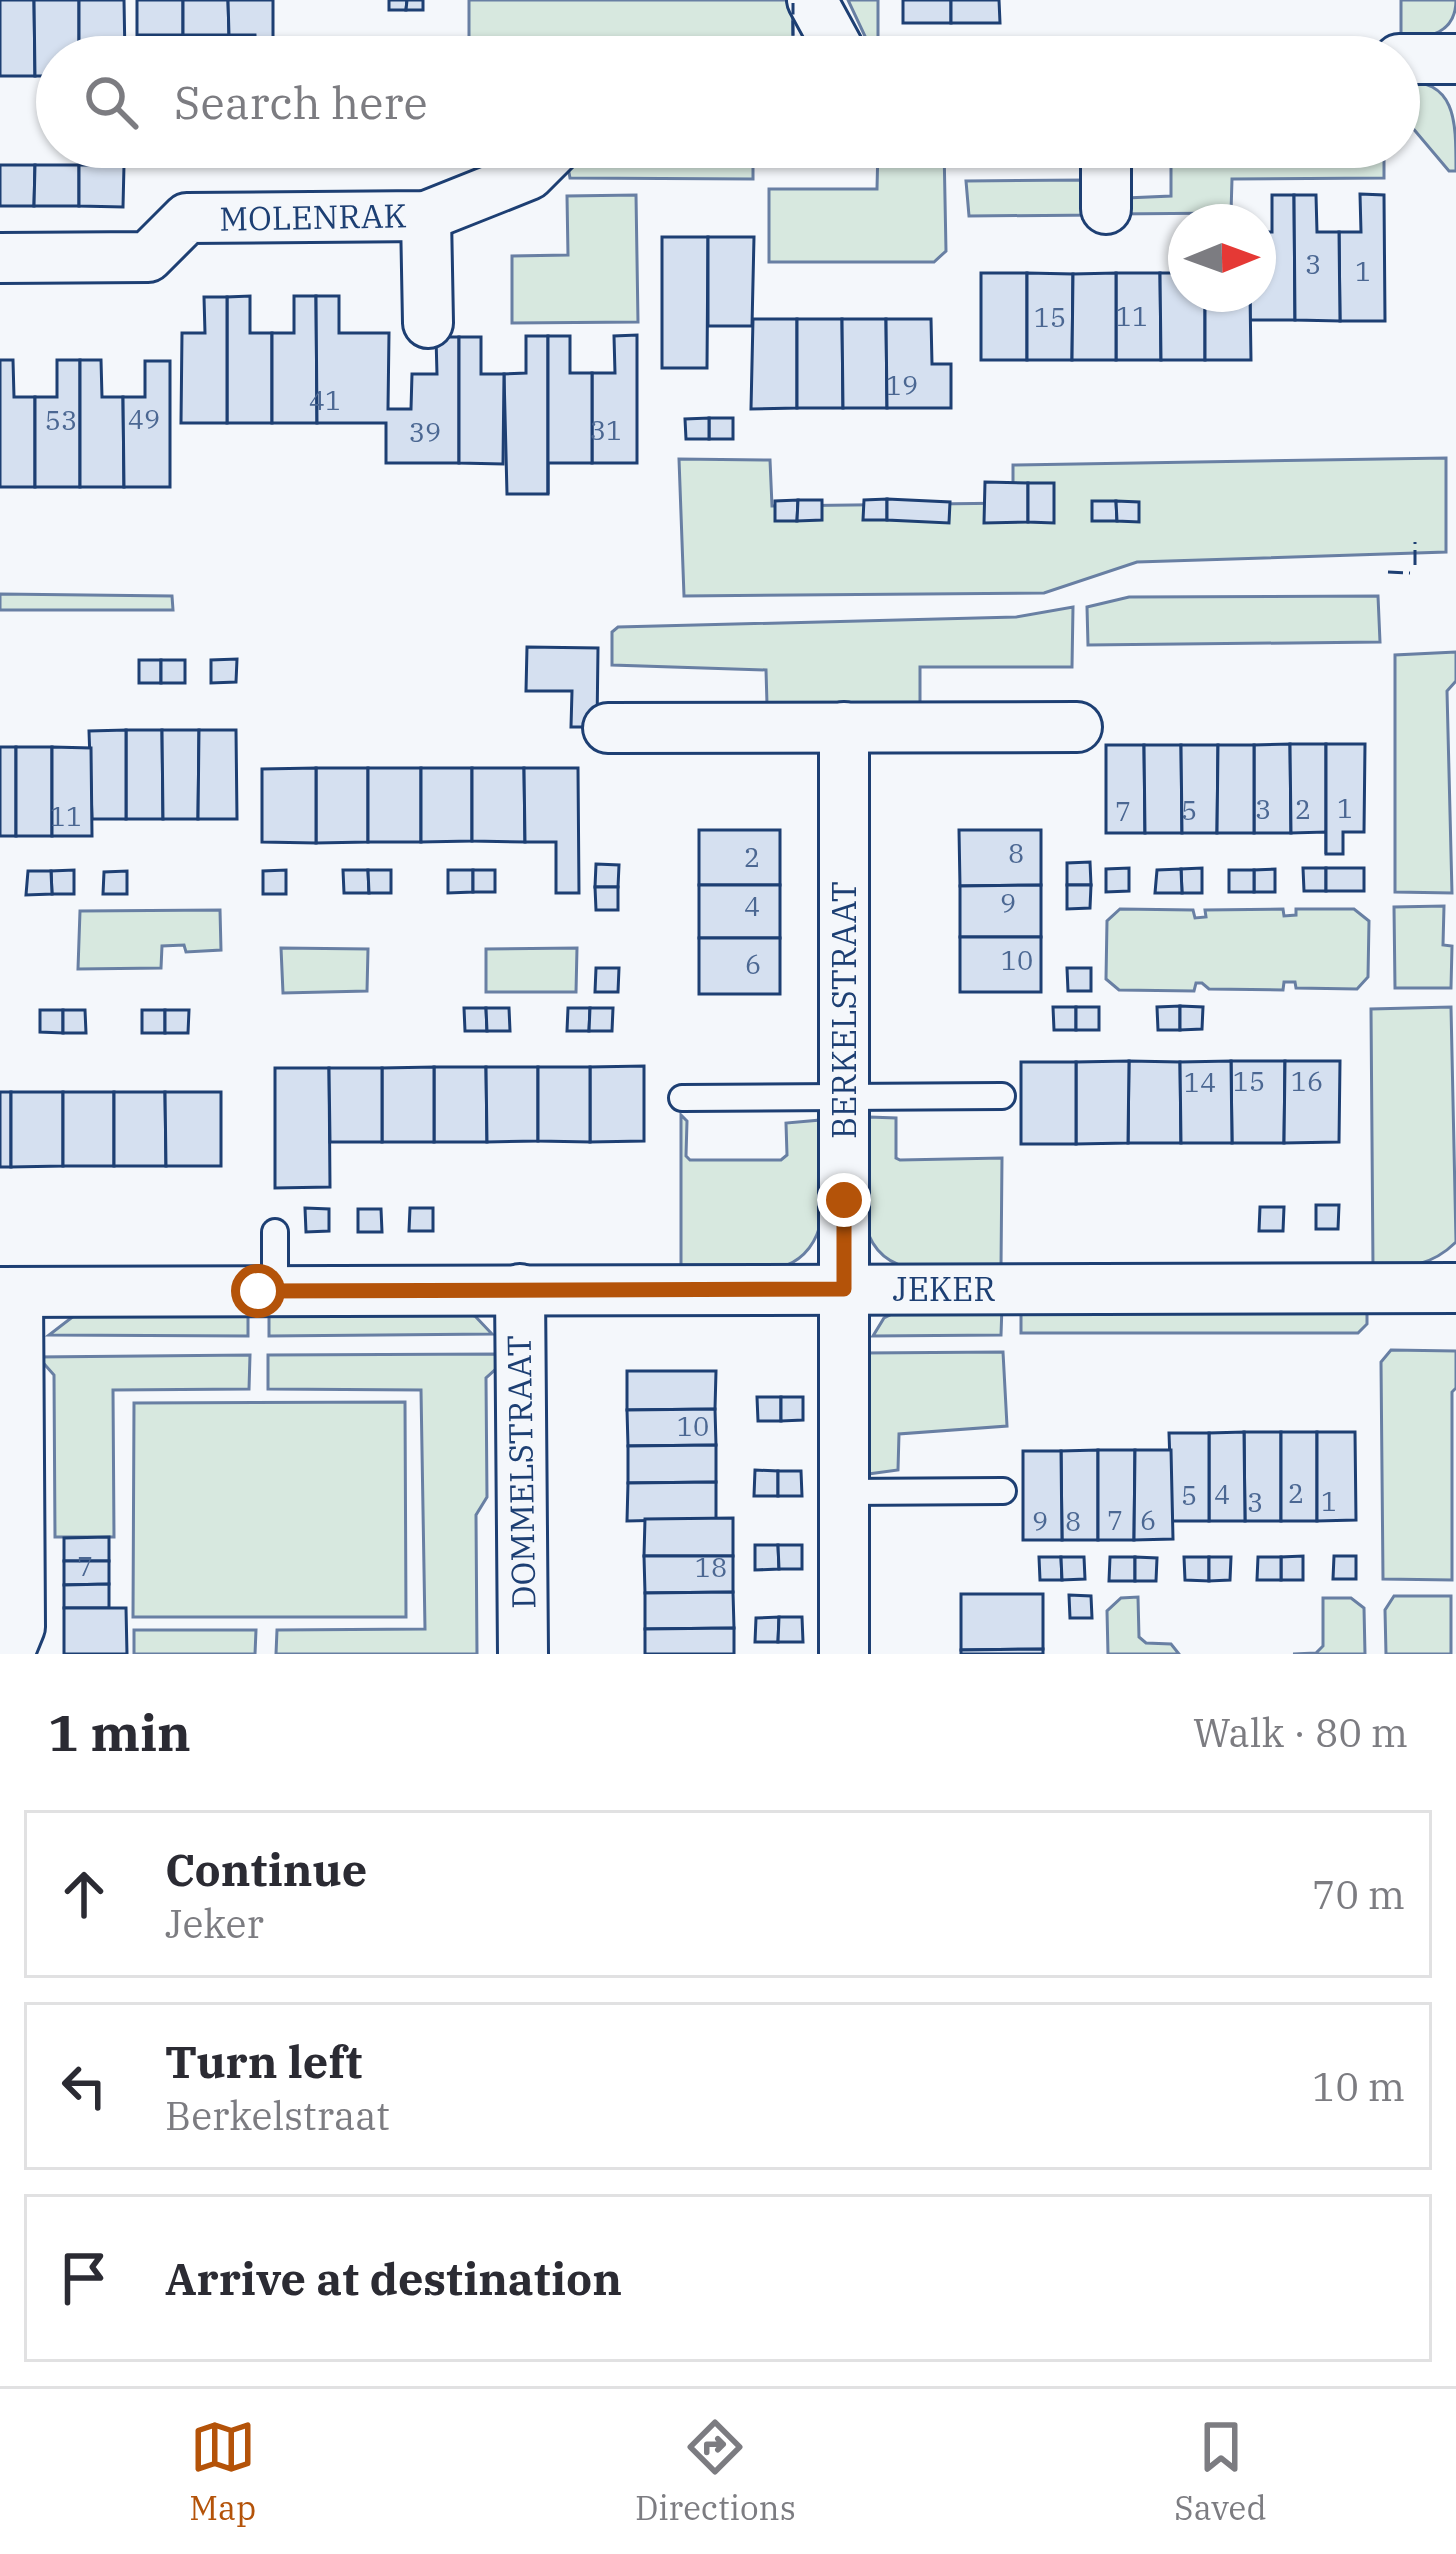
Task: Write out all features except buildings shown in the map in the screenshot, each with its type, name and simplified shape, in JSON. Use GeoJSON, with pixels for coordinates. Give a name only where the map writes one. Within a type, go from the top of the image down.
{"type":"FeatureCollection","features":[{"type":"Feature","properties":{"kind":"street"},"geometry":{"type":"LineString","coordinates":[[812,0],[832,36]]}},
{"type":"Feature","properties":{"kind":"street"},"geometry":{"type":"LineString","coordinates":[[1420,59],[1456,59]]}},
{"type":"Feature","properties":{"kind":"street","name":"MOLENRAK"},"geometry":{"type":"LineString","coordinates":[[0,258],[148,257],[187,218],[427,216],[529,175],[536,168]]}},
{"type":"Feature","properties":{"kind":"street"},"geometry":{"type":"LineString","coordinates":[[1106,168],[1106,209]]}},
{"type":"Feature","properties":{"kind":"street","name":"MOLENRAK"},"geometry":{"type":"LineString","coordinates":[[427,216],[428,323]]}},
{"type":"Feature","properties":{"kind":"street","name":"BERKELSTRAAT"},"geometry":{"type":"LineString","coordinates":[[844,727],[844,1654]]}},
{"type":"Feature","properties":{"kind":"street"},"geometry":{"type":"LineString","coordinates":[[608,728],[1077,727]]}},
{"type":"Feature","properties":{"kind":"street","name":"JEKER"},"geometry":{"type":"LineString","coordinates":[[9,1292],[1456,1288]]}},
{"type":"Feature","properties":{"kind":"street","name":"DOMMELSTRAAT"},"geometry":{"type":"LineString","coordinates":[[520,1289],[523,1654]]}},
{"type":"Feature","properties":{"kind":"street"},"geometry":{"type":"LineString","coordinates":[[9,1292],[20,1627],[9,1654]]}},
{"type":"Feature","properties":{"kind":"lane"},"geometry":{"type":"LineString","coordinates":[[682,1098],[1002,1096]]}},
{"type":"Feature","properties":{"kind":"lane"},"geometry":{"type":"LineString","coordinates":[[275,1232],[275,1291]]}},
{"type":"Feature","properties":{"kind":"lane"},"geometry":{"type":"LineString","coordinates":[[844,1492],[1003,1491]]}},
{"type":"Feature","properties":{"kind":"shaded area"},"geometry":{"type":"Polygon","coordinates":[[[469,0],[792,0],[793,36],[469,36],[469,0]]]}},
{"type":"Feature","properties":{"kind":"shaded area"},"geometry":{"type":"Polygon","coordinates":[[[848,0],[878,0],[878,36],[865,36],[848,0]]]}},
{"type":"Feature","properties":{"kind":"shaded area"},"geometry":{"type":"Polygon","coordinates":[[[1401,0],[1456,0],[1451,20],[1439,32],[1401,36],[1401,0]]]}},
{"type":"Feature","properties":{"kind":"shaded area"},"geometry":{"type":"Polygon","coordinates":[[[1420,83],[1442,95],[1449,106],[1456,171],[1449,171],[1420,137],[1420,83]]]}},
{"type":"Feature","properties":{"kind":"shaded area"},"geometry":{"type":"Polygon","coordinates":[[[568,168],[753,168],[753,179],[570,178],[568,168]]]}},
{"type":"Feature","properties":{"kind":"shaded area"},"geometry":{"type":"Polygon","coordinates":[[[878,168],[944,168],[946,251],[934,262],[769,262],[769,189],[877,189],[878,168]]]}},
{"type":"Feature","properties":{"kind":"shaded area"},"geometry":{"type":"Polygon","coordinates":[[[1171,168],[1384,168],[1384,178],[1232,179],[1231,204],[1168,204],[1168,214],[1113,214],[1126,198],[1171,196],[1171,168]]]}},
{"type":"Feature","properties":{"kind":"shaded area"},"geometry":{"type":"Polygon","coordinates":[[[1085,180],[1099,215],[969,216],[966,181],[1085,180]]]}},
{"type":"Feature","properties":{"kind":"shaded area"},"geometry":{"type":"Polygon","coordinates":[[[636,195],[638,322],[512,323],[512,256],[568,255],[567,196],[636,195]]]}},
{"type":"Feature","properties":{"kind":"shaded area"},"geometry":{"type":"Polygon","coordinates":[[[1446,458],[1446,552],[1137,562],[1044,593],[684,596],[679,459],[770,460],[772,506],[1013,503],[1013,465],[1446,458]]]}},
{"type":"Feature","properties":{"kind":"shaded area"},"geometry":{"type":"Polygon","coordinates":[[[0,594],[172,596],[173,610],[0,610],[0,594]]]}},
{"type":"Feature","properties":{"kind":"shaded area"},"geometry":{"type":"Polygon","coordinates":[[[1378,596],[1380,642],[1088,645],[1087,607],[1129,597],[1378,596]]]}},
{"type":"Feature","properties":{"kind":"shaded area"},"geometry":{"type":"Polygon","coordinates":[[[1073,607],[1072,667],[920,667],[920,702],[915,708],[767,704],[766,670],[612,665],[612,632],[618,627],[1016,617],[1073,607]]]}},
{"type":"Feature","properties":{"kind":"shaded area"},"geometry":{"type":"Polygon","coordinates":[[[1456,652],[1456,681],[1447,691],[1452,893],[1395,892],[1395,655],[1456,652]]]}},
{"type":"Feature","properties":{"kind":"shaded area"},"geometry":{"type":"Polygon","coordinates":[[[1444,906],[1443,945],[1452,946],[1451,988],[1395,988],[1394,907],[1444,906]]]}},
{"type":"Feature","properties":{"kind":"shaded area"},"geometry":{"type":"Polygon","coordinates":[[[1120,909],[1193,910],[1195,918],[1206,917],[1205,910],[1283,909],[1284,916],[1296,915],[1296,909],[1354,909],[1369,921],[1368,977],[1357,989],[1296,988],[1295,982],[1284,982],[1283,990],[1209,989],[1196,983],[1194,991],[1119,990],[1106,979],[1107,921],[1120,909]]]}},
{"type":"Feature","properties":{"kind":"shaded area"},"geometry":{"type":"Polygon","coordinates":[[[220,910],[221,950],[186,952],[184,945],[162,946],[161,968],[78,969],[80,911],[220,910]]]}},
{"type":"Feature","properties":{"kind":"shaded area"},"geometry":{"type":"Polygon","coordinates":[[[281,948],[368,949],[367,991],[283,993],[281,948]]]}},
{"type":"Feature","properties":{"kind":"shaded area"},"geometry":{"type":"Polygon","coordinates":[[[577,948],[576,992],[486,992],[486,949],[577,948]]]}},
{"type":"Feature","properties":{"kind":"shaded area"},"geometry":{"type":"Polygon","coordinates":[[[1451,1007],[1456,1242],[1418,1264],[1373,1267],[1371,1009],[1451,1007]]]}},
{"type":"Feature","properties":{"kind":"shaded area"},"geometry":{"type":"Polygon","coordinates":[[[681,1115],[687,1121],[686,1156],[690,1160],[781,1160],[787,1155],[786,1123],[821,1120],[824,1203],[814,1241],[802,1255],[777,1268],[681,1267],[681,1115]]]}},
{"type":"Feature","properties":{"kind":"shaded area"},"geometry":{"type":"Polygon","coordinates":[[[869,1117],[896,1118],[896,1158],[900,1160],[1002,1158],[1001,1267],[917,1269],[894,1263],[878,1250],[868,1233],[861,1190],[864,1122],[869,1117]]]}},
{"type":"Feature","properties":{"kind":"shaded area"},"geometry":{"type":"Polygon","coordinates":[[[1002,1306],[1001,1335],[873,1336],[884,1318],[906,1307],[1002,1306]]]}},
{"type":"Feature","properties":{"kind":"shaded area"},"geometry":{"type":"Polygon","coordinates":[[[1367,1308],[1367,1324],[1358,1333],[1021,1333],[1021,1309],[1367,1308]]]}},
{"type":"Feature","properties":{"kind":"shaded area"},"geometry":{"type":"Polygon","coordinates":[[[248,1311],[248,1336],[49,1335],[75,1315],[248,1311]]]}},
{"type":"Feature","properties":{"kind":"shaded area"},"geometry":{"type":"Polygon","coordinates":[[[269,1311],[462,1312],[475,1316],[492,1334],[269,1336],[269,1311]]]}},
{"type":"Feature","properties":{"kind":"shaded area"},"geometry":{"type":"Polygon","coordinates":[[[1391,1350],[1456,1351],[1452,1580],[1383,1579],[1381,1362],[1391,1350]]]}},
{"type":"Feature","properties":{"kind":"shaded area"},"geometry":{"type":"Polygon","coordinates":[[[1003,1352],[1007,1426],[899,1434],[898,1470],[868,1474],[863,1353],[1003,1352]]]}},
{"type":"Feature","properties":{"kind":"shaded area"},"geometry":{"type":"Polygon","coordinates":[[[499,1354],[498,1367],[486,1378],[487,1497],[476,1515],[477,1654],[276,1654],[277,1630],[425,1629],[421,1390],[268,1389],[268,1355],[499,1354]]]}},
{"type":"Feature","properties":{"kind":"shaded area"},"geometry":{"type":"Polygon","coordinates":[[[250,1355],[249,1389],[113,1390],[114,1537],[55,1537],[54,1375],[38,1357],[250,1355]]]}},
{"type":"Feature","properties":{"kind":"shaded area"},"geometry":{"type":"Polygon","coordinates":[[[405,1402],[406,1617],[133,1617],[134,1403],[405,1402]]]}},
{"type":"Feature","properties":{"kind":"shaded area"},"geometry":{"type":"Polygon","coordinates":[[[1394,1596],[1451,1596],[1451,1654],[1386,1654],[1385,1610],[1394,1596]]]}},
{"type":"Feature","properties":{"kind":"shaded area"},"geometry":{"type":"Polygon","coordinates":[[[1138,1597],[1139,1637],[1146,1643],[1171,1644],[1179,1654],[1108,1654],[1107,1611],[1121,1598],[1138,1597]]]}},
{"type":"Feature","properties":{"kind":"shaded area"},"geometry":{"type":"Polygon","coordinates":[[[1323,1598],[1351,1598],[1364,1608],[1365,1654],[1293,1654],[1316,1653],[1323,1646],[1323,1598]]]}},
{"type":"Feature","properties":{"kind":"shaded area"},"geometry":{"type":"Polygon","coordinates":[[[134,1630],[256,1630],[255,1654],[134,1654],[134,1630]]]}},
{"type":"Feature","properties":{"kind":"fence"},"geometry":{"type":"LineString","coordinates":[[793,3],[793,36]]}},
{"type":"Feature","properties":{"kind":"fence"},"geometry":{"type":"LineString","coordinates":[[1415,542],[1415,565]]}},
{"type":"Feature","properties":{"kind":"fence"},"geometry":{"type":"LineString","coordinates":[[1388,572],[1410,573]]}},
{"type":"Feature","properties":{"kind":"route"},"geometry":{"type":"LineString","coordinates":[[258,1291],[844,1289],[844,1200]]}}]}
